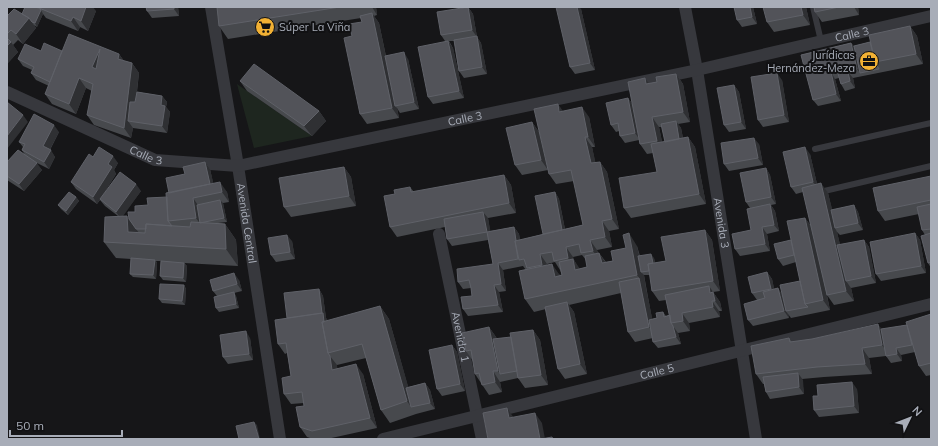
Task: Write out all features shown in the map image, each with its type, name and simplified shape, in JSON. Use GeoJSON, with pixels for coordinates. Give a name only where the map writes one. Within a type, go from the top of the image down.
{"type":"FeatureCollection","features":[{"type":"Feature","properties":{"kind":"street","name":"Avenida Central"},"geometry":{"type":"LineString","coordinates":[[211,7],[238,166],[280,439]]}},
{"type":"Feature","properties":{"kind":"street","name":"Avenida 3"},"geometry":{"type":"LineString","coordinates":[[686,7],[756,439]]}},
{"type":"Feature","properties":{"kind":"street","name":"Calle 3"},"geometry":{"type":"LineString","coordinates":[[7,92],[155,160],[238,166],[697,70],[931,16]]}},
{"type":"Feature","properties":{"kind":"street","name":"Avenida 1"},"geometry":{"type":"LineString","coordinates":[[439,234],[482,439]]}},
{"type":"Feature","properties":{"kind":"street","name":"Calle 5"},"geometry":{"type":"LineString","coordinates":[[383,439],[931,304]]}},
{"type":"Feature","properties":{"kind":"lane"},"geometry":{"type":"LineString","coordinates":[[813,7],[821,41]]}},
{"type":"Feature","properties":{"kind":"lane"},"geometry":{"type":"LineString","coordinates":[[815,149],[931,123]]}},
{"type":"Feature","properties":{"kind":"lane"},"geometry":{"type":"LineString","coordinates":[[816,192],[931,166]]}},
{"type":"Feature","properties":{"kind":"shaded area"},"geometry":{"type":"Polygon","coordinates":[[[237,84],[247,91],[312,136],[254,148],[237,84]]]}},
{"type":"Feature","properties":{"kind":"building"},"geometry":{"type":"Polygon","coordinates":[[[25,7],[36,7],[41,10],[35,23],[22,14],[25,7]]]}},
{"type":"Feature","properties":{"kind":"building"},"geometry":{"type":"Polygon","coordinates":[[[86,7],[81,21],[73,17],[71,21],[39,8],[86,7]]]}},
{"type":"Feature","properties":{"kind":"building"},"geometry":{"type":"Polygon","coordinates":[[[146,7],[174,7],[174,9],[147,11],[146,7]]]}},
{"type":"Feature","properties":{"kind":"building"},"geometry":{"type":"Polygon","coordinates":[[[217,7],[340,7],[219,26],[217,7]]]}},
{"type":"Feature","properties":{"kind":"building"},"geometry":{"type":"Polygon","coordinates":[[[468,7],[472,30],[441,35],[437,12],[468,7]]]}},
{"type":"Feature","properties":{"kind":"building"},"geometry":{"type":"Polygon","coordinates":[[[556,7],[577,7],[590,63],[570,67],[556,7]]]}},
{"type":"Feature","properties":{"kind":"building"},"geometry":{"type":"Polygon","coordinates":[[[734,7],[750,7],[752,17],[737,20],[734,7]]]}},
{"type":"Feature","properties":{"kind":"building"},"geometry":{"type":"Polygon","coordinates":[[[763,7],[801,7],[803,15],[767,22],[763,7]]]}},
{"type":"Feature","properties":{"kind":"building"},"geometry":{"type":"Polygon","coordinates":[[[814,7],[839,7],[815,12],[814,7]]]}},
{"type":"Feature","properties":{"kind":"building"},"geometry":{"type":"Polygon","coordinates":[[[14,9],[29,18],[16,34],[11,30],[7,34],[7,16],[14,9]]]}},
{"type":"Feature","properties":{"kind":"building"},"geometry":{"type":"Polygon","coordinates":[[[372,13],[392,108],[360,114],[344,38],[352,36],[349,24],[362,22],[360,16],[372,13]]]}},
{"type":"Feature","properties":{"kind":"building"},"geometry":{"type":"Polygon","coordinates":[[[910,26],[916,54],[875,62],[869,35],[910,26]]]}},
{"type":"Feature","properties":{"kind":"building"},"geometry":{"type":"Polygon","coordinates":[[[69,34],[119,54],[118,59],[132,63],[124,128],[87,115],[93,84],[79,78],[69,104],[45,94],[69,34]],[[100,49],[92,67],[96,69],[100,49]]]}},
{"type":"Feature","properties":{"kind":"building"},"geometry":{"type":"Polygon","coordinates":[[[477,36],[482,67],[459,71],[454,40],[477,36]]]}},
{"type":"Feature","properties":{"kind":"building"},"geometry":{"type":"Polygon","coordinates":[[[7,38],[11,42],[7,46],[7,38]]]}},
{"type":"Feature","properties":{"kind":"building"},"geometry":{"type":"Polygon","coordinates":[[[448,41],[459,91],[428,97],[418,47],[448,41]]]}},
{"type":"Feature","properties":{"kind":"building","name":"Jurídicas Hernández-Meza"},"geometry":{"type":"Polygon","coordinates":[[[870,42],[875,62],[879,69],[860,73],[854,46],[870,42]]]}},
{"type":"Feature","properties":{"kind":"building"},"geometry":{"type":"Polygon","coordinates":[[[44,43],[62,51],[50,82],[31,73],[34,67],[18,59],[25,44],[41,51],[44,43]]]}},
{"type":"Feature","properties":{"kind":"building"},"geometry":{"type":"Polygon","coordinates":[[[851,43],[857,69],[848,72],[850,81],[841,84],[837,70],[831,72],[836,94],[813,100],[801,55],[851,43]]]}},
{"type":"Feature","properties":{"kind":"building"},"geometry":{"type":"Polygon","coordinates":[[[404,52],[414,102],[395,106],[385,56],[404,52]]]}},
{"type":"Feature","properties":{"kind":"building"},"geometry":{"type":"Polygon","coordinates":[[[254,64],[319,111],[304,126],[240,81],[254,64]]]}},
{"type":"Feature","properties":{"kind":"building"},"geometry":{"type":"Polygon","coordinates":[[[777,73],[784,115],[758,120],[751,77],[777,73]]]}},
{"type":"Feature","properties":{"kind":"building"},"geometry":{"type":"Polygon","coordinates":[[[676,74],[683,112],[652,117],[657,141],[640,144],[628,82],[645,78],[646,84],[657,82],[656,77],[676,74]]]}},
{"type":"Feature","properties":{"kind":"building"},"geometry":{"type":"Polygon","coordinates":[[[734,85],[741,122],[724,125],[717,88],[734,85]]]}},
{"type":"Feature","properties":{"kind":"building"},"geometry":{"type":"Polygon","coordinates":[[[137,92],[162,96],[161,105],[165,106],[162,126],[128,121],[130,102],[135,102],[137,92]]]}},
{"type":"Feature","properties":{"kind":"building"},"geometry":{"type":"Polygon","coordinates":[[[628,98],[635,133],[620,136],[618,123],[611,125],[606,103],[628,98]]]}},
{"type":"Feature","properties":{"kind":"building"},"geometry":{"type":"Polygon","coordinates":[[[7,102],[23,115],[7,136],[7,102]]]}},
{"type":"Feature","properties":{"kind":"building"},"geometry":{"type":"Polygon","coordinates":[[[558,104],[559,112],[582,107],[588,137],[585,137],[591,163],[600,162],[612,219],[602,221],[605,237],[590,240],[593,251],[581,253],[579,244],[566,247],[568,258],[554,261],[552,252],[540,254],[542,265],[527,268],[524,259],[519,260],[515,241],[583,225],[571,170],[549,174],[534,109],[558,104]]]}},
{"type":"Feature","properties":{"kind":"building"},"geometry":{"type":"Polygon","coordinates":[[[34,114],[54,125],[43,146],[51,150],[44,162],[22,150],[25,144],[19,142],[34,114]]]}},
{"type":"Feature","properties":{"kind":"building"},"geometry":{"type":"Polygon","coordinates":[[[676,121],[679,139],[665,142],[661,124],[676,121]]]}},
{"type":"Feature","properties":{"kind":"building"},"geometry":{"type":"Polygon","coordinates":[[[532,122],[541,160],[515,165],[506,128],[532,122]]]}},
{"type":"Feature","properties":{"kind":"building"},"geometry":{"type":"Polygon","coordinates":[[[688,137],[699,194],[624,208],[619,178],[657,172],[651,144],[688,137]]]}},
{"type":"Feature","properties":{"kind":"building"},"geometry":{"type":"Polygon","coordinates":[[[754,138],[758,158],[724,164],[721,143],[754,138]]]}},
{"type":"Feature","properties":{"kind":"building"},"geometry":{"type":"Polygon","coordinates":[[[99,147],[113,156],[108,164],[112,167],[93,197],[71,182],[89,154],[93,157],[99,147]]]}},
{"type":"Feature","properties":{"kind":"building"},"geometry":{"type":"Polygon","coordinates":[[[805,147],[813,182],[791,187],[783,152],[805,147]]]}},
{"type":"Feature","properties":{"kind":"building"},"geometry":{"type":"Polygon","coordinates":[[[18,150],[37,163],[19,184],[7,176],[7,162],[18,150]]]}},
{"type":"Feature","properties":{"kind":"building"},"geometry":{"type":"Polygon","coordinates":[[[205,162],[210,184],[169,193],[166,178],[185,174],[183,167],[205,162]]]}},
{"type":"Feature","properties":{"kind":"building"},"geometry":{"type":"Polygon","coordinates":[[[344,167],[349,196],[284,207],[279,178],[344,167]]]}},
{"type":"Feature","properties":{"kind":"building"},"geometry":{"type":"Polygon","coordinates":[[[766,168],[771,197],[746,202],[740,173],[766,168]]]}},
{"type":"Feature","properties":{"kind":"building"},"geometry":{"type":"Polygon","coordinates":[[[120,172],[136,184],[116,212],[100,199],[120,172]]]}},
{"type":"Feature","properties":{"kind":"building"},"geometry":{"type":"Polygon","coordinates":[[[504,175],[509,203],[390,227],[384,196],[395,194],[394,190],[410,187],[411,192],[504,175]]]}},
{"type":"Feature","properties":{"kind":"building"},"geometry":{"type":"Polygon","coordinates":[[[931,176],[931,200],[878,211],[873,188],[931,176]]]}},
{"type":"Feature","properties":{"kind":"building"},"geometry":{"type":"Polygon","coordinates":[[[220,182],[222,192],[193,198],[196,218],[168,221],[166,193],[220,182]]]}},
{"type":"Feature","properties":{"kind":"building"},"geometry":{"type":"Polygon","coordinates":[[[821,183],[846,291],[827,295],[802,188],[821,183]]]}},
{"type":"Feature","properties":{"kind":"building"},"geometry":{"type":"Polygon","coordinates":[[[69,192],[76,197],[66,211],[58,205],[69,192]]]}},
{"type":"Feature","properties":{"kind":"building"},"geometry":{"type":"Polygon","coordinates":[[[555,192],[562,230],[543,234],[535,196],[555,192]]]}},
{"type":"Feature","properties":{"kind":"building"},"geometry":{"type":"Polygon","coordinates":[[[167,197],[168,221],[172,226],[146,224],[146,229],[136,229],[129,219],[128,212],[135,212],[135,206],[148,205],[147,198],[167,197]]]}},
{"type":"Feature","properties":{"kind":"building"},"geometry":{"type":"Polygon","coordinates":[[[220,200],[224,218],[200,223],[197,205],[220,200]]]}},
{"type":"Feature","properties":{"kind":"building"},"geometry":{"type":"Polygon","coordinates":[[[770,204],[774,225],[762,227],[765,244],[735,249],[732,234],[751,230],[747,209],[770,204]]]}},
{"type":"Feature","properties":{"kind":"building"},"geometry":{"type":"Polygon","coordinates":[[[931,204],[931,229],[922,230],[917,207],[931,204]]]}},
{"type":"Feature","properties":{"kind":"building"},"geometry":{"type":"Polygon","coordinates":[[[854,205],[858,223],[835,228],[831,210],[854,205]]]}},
{"type":"Feature","properties":{"kind":"building"},"geometry":{"type":"Polygon","coordinates":[[[483,212],[487,232],[447,239],[444,219],[483,212]]]}},
{"type":"Feature","properties":{"kind":"building"},"geometry":{"type":"Polygon","coordinates":[[[127,216],[128,232],[145,233],[146,224],[190,227],[191,222],[225,224],[226,249],[104,242],[105,217],[127,216]]]}},
{"type":"Feature","properties":{"kind":"building"},"geometry":{"type":"Polygon","coordinates":[[[805,218],[823,300],[805,304],[787,221],[805,218]]]}},
{"type":"Feature","properties":{"kind":"building"},"geometry":{"type":"Polygon","coordinates":[[[514,227],[518,259],[498,263],[501,284],[494,285],[498,305],[463,309],[461,297],[472,296],[471,288],[469,280],[458,282],[457,269],[493,264],[487,232],[514,227]]]}},
{"type":"Feature","properties":{"kind":"building"},"geometry":{"type":"Polygon","coordinates":[[[705,230],[713,281],[652,291],[648,264],[666,261],[661,237],[705,230]]]}},
{"type":"Feature","properties":{"kind":"building"},"geometry":{"type":"Polygon","coordinates":[[[629,233],[637,275],[525,299],[519,271],[552,264],[555,277],[562,275],[559,262],[573,259],[575,270],[587,267],[585,256],[599,253],[602,263],[613,261],[611,251],[626,248],[623,235],[629,233]]]}},
{"type":"Feature","properties":{"kind":"building"},"geometry":{"type":"Polygon","coordinates":[[[915,233],[921,266],[876,274],[870,242],[915,233]]]}},
{"type":"Feature","properties":{"kind":"building"},"geometry":{"type":"Polygon","coordinates":[[[931,233],[931,262],[928,263],[921,236],[931,233]]]}},
{"type":"Feature","properties":{"kind":"building"},"geometry":{"type":"Polygon","coordinates":[[[287,235],[290,252],[271,255],[268,238],[287,235]]]}},
{"type":"Feature","properties":{"kind":"building"},"geometry":{"type":"Polygon","coordinates":[[[791,240],[794,255],[778,259],[774,244],[791,240]]]}},
{"type":"Feature","properties":{"kind":"building"},"geometry":{"type":"Polygon","coordinates":[[[864,240],[871,276],[846,281],[837,245],[864,240]]]}},
{"type":"Feature","properties":{"kind":"building"},"geometry":{"type":"Polygon","coordinates":[[[651,254],[653,263],[648,264],[649,271],[641,272],[638,256],[651,254]]]}},
{"type":"Feature","properties":{"kind":"building"},"geometry":{"type":"Polygon","coordinates":[[[131,258],[155,260],[153,275],[130,274],[131,258]]]}},
{"type":"Feature","properties":{"kind":"building"},"geometry":{"type":"Polygon","coordinates":[[[161,261],[184,263],[183,278],[160,276],[161,261]]]}},
{"type":"Feature","properties":{"kind":"building"},"geometry":{"type":"Polygon","coordinates":[[[767,272],[771,289],[752,293],[748,277],[767,272]]]}},
{"type":"Feature","properties":{"kind":"building"},"geometry":{"type":"Polygon","coordinates":[[[234,273],[237,284],[213,291],[210,280],[234,273]]]}},
{"type":"Feature","properties":{"kind":"building"},"geometry":{"type":"Polygon","coordinates":[[[639,278],[649,327],[628,332],[619,282],[639,278]]]}},
{"type":"Feature","properties":{"kind":"building"},"geometry":{"type":"Polygon","coordinates":[[[800,281],[805,304],[808,307],[786,311],[780,285],[800,281]]]}},
{"type":"Feature","properties":{"kind":"building"},"geometry":{"type":"Polygon","coordinates":[[[160,284],[184,285],[182,301],[159,299],[160,284]]]}},
{"type":"Feature","properties":{"kind":"building"},"geometry":{"type":"Polygon","coordinates":[[[709,286],[710,293],[713,292],[715,301],[712,301],[713,307],[682,313],[683,321],[671,323],[665,295],[709,286]]]}},
{"type":"Feature","properties":{"kind":"building"},"geometry":{"type":"Polygon","coordinates":[[[778,288],[784,311],[748,320],[744,304],[765,298],[763,292],[778,288]]]}},
{"type":"Feature","properties":{"kind":"building"},"geometry":{"type":"Polygon","coordinates":[[[319,289],[322,313],[287,318],[284,293],[319,289]]]}},
{"type":"Feature","properties":{"kind":"building"},"geometry":{"type":"Polygon","coordinates":[[[234,292],[236,304],[216,308],[214,297],[234,292]]]}},
{"type":"Feature","properties":{"kind":"building"},"geometry":{"type":"Polygon","coordinates":[[[567,302],[580,364],[558,369],[545,307],[567,302]]]}},
{"type":"Feature","properties":{"kind":"building"},"geometry":{"type":"Polygon","coordinates":[[[380,306],[407,401],[381,410],[362,344],[328,353],[322,322],[380,306]]]}},
{"type":"Feature","properties":{"kind":"building"},"geometry":{"type":"Polygon","coordinates":[[[663,312],[664,317],[670,315],[676,337],[653,342],[649,320],[657,318],[656,313],[663,312]]]}},
{"type":"Feature","properties":{"kind":"building"},"geometry":{"type":"Polygon","coordinates":[[[323,313],[324,322],[322,322],[332,370],[356,364],[370,418],[312,431],[300,427],[296,407],[304,406],[302,392],[284,394],[282,378],[291,376],[286,343],[278,344],[275,320],[323,313]]]}},
{"type":"Feature","properties":{"kind":"building"},"geometry":{"type":"Polygon","coordinates":[[[931,314],[931,363],[919,366],[906,322],[931,314]]]}},
{"type":"Feature","properties":{"kind":"building"},"geometry":{"type":"Polygon","coordinates":[[[878,324],[882,345],[862,348],[865,364],[817,367],[756,374],[751,346],[789,338],[790,342],[812,339],[878,324]]]}},
{"type":"Feature","properties":{"kind":"building"},"geometry":{"type":"Polygon","coordinates":[[[907,325],[912,345],[896,348],[897,354],[886,356],[881,329],[907,325]]]}},
{"type":"Feature","properties":{"kind":"building"},"geometry":{"type":"Polygon","coordinates":[[[489,327],[498,371],[493,371],[495,382],[482,385],[479,373],[475,374],[471,350],[466,351],[462,333],[489,327]]]}},
{"type":"Feature","properties":{"kind":"building"},"geometry":{"type":"Polygon","coordinates":[[[533,330],[541,375],[518,378],[510,333],[533,330]]]}},
{"type":"Feature","properties":{"kind":"building"},"geometry":{"type":"Polygon","coordinates":[[[246,331],[249,354],[223,357],[220,335],[246,331]]]}},
{"type":"Feature","properties":{"kind":"building"},"geometry":{"type":"Polygon","coordinates":[[[511,337],[517,371],[500,374],[493,339],[511,337]]]}},
{"type":"Feature","properties":{"kind":"building"},"geometry":{"type":"Polygon","coordinates":[[[452,345],[460,384],[437,389],[429,350],[452,345]]]}},
{"type":"Feature","properties":{"kind":"building"},"geometry":{"type":"Polygon","coordinates":[[[798,373],[799,387],[766,392],[763,377],[798,373]]]}},
{"type":"Feature","properties":{"kind":"building"},"geometry":{"type":"Polygon","coordinates":[[[852,382],[854,406],[814,410],[813,396],[818,396],[817,385],[852,382]]]}},
{"type":"Feature","properties":{"kind":"building"},"geometry":{"type":"Polygon","coordinates":[[[425,383],[430,403],[411,407],[406,388],[425,383]]]}},
{"type":"Feature","properties":{"kind":"building"},"geometry":{"type":"Polygon","coordinates":[[[507,408],[509,418],[535,413],[540,439],[488,439],[483,413],[507,408]]]}},
{"type":"Feature","properties":{"kind":"building"},"geometry":{"type":"Polygon","coordinates":[[[254,422],[259,439],[239,439],[236,426],[254,422]]]}},
{"type":"Feature","properties":{"kind":"building"},"geometry":{"type":"Polygon","coordinates":[[[552,437],[553,439],[541,439],[552,437]]]}},
{"type":"Feature","properties":{"kind":"place","name":"Súper La Viña"},"geometry":{"type":"Point","coordinates":[265,27]}},
{"type":"Feature","properties":{"kind":"place","name":"Jurídicas Hernández-Meza"},"geometry":{"type":"Point","coordinates":[869,61]}}]}
